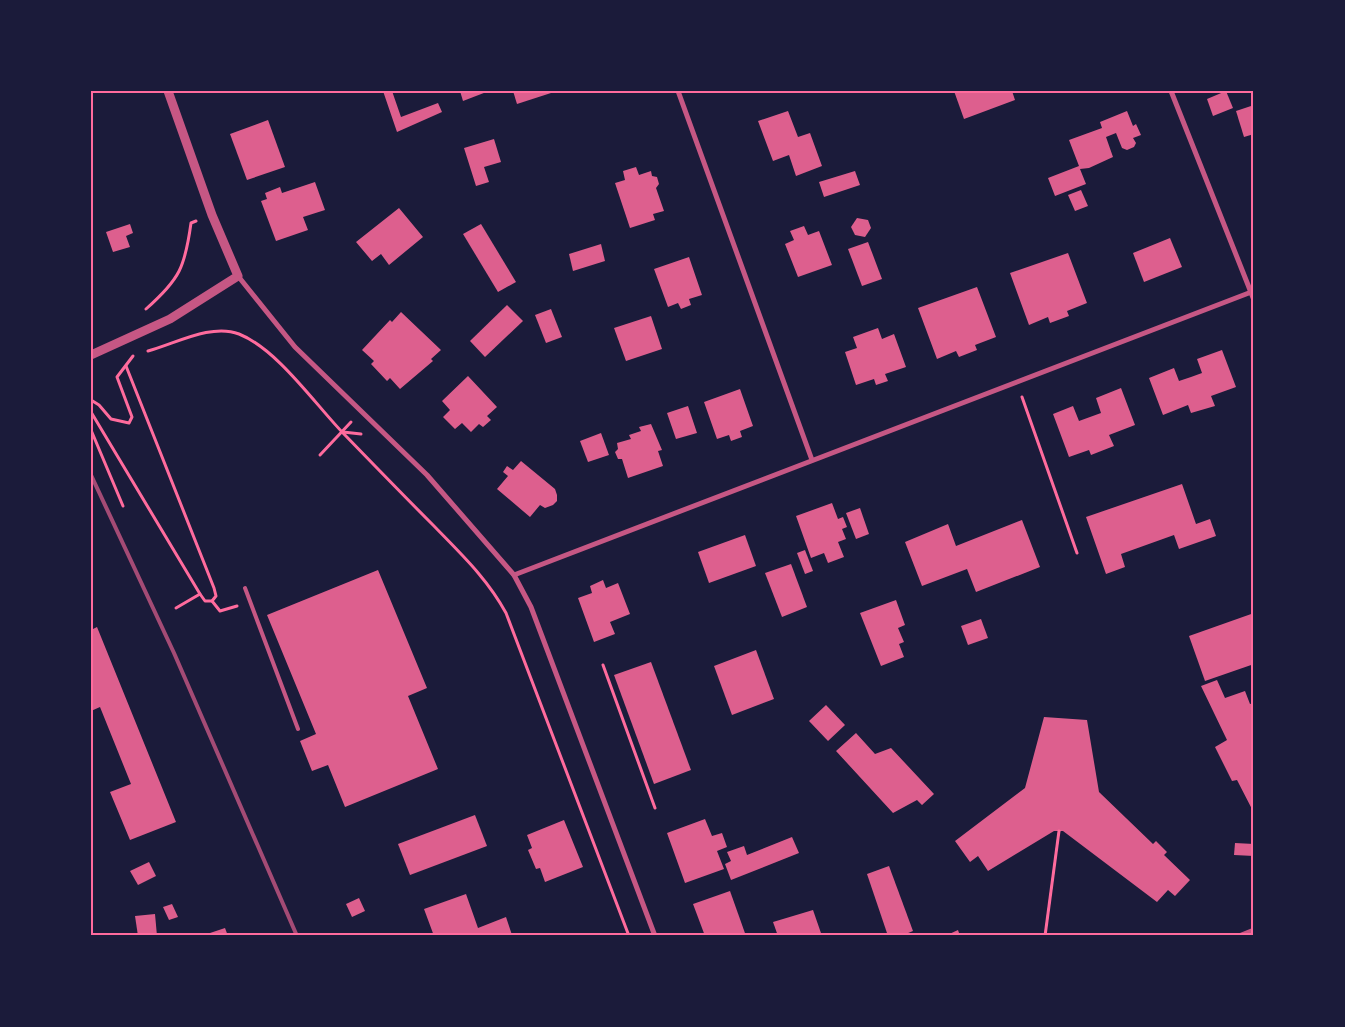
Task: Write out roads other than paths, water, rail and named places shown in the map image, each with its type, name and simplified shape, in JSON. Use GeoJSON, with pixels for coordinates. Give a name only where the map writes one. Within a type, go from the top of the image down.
{"type":"FeatureCollection","features":[{"type":"Feature","properties":{"kind":"street"},"geometry":{"type":"LineString","coordinates":[[168,91],[212,215],[238,276],[295,347],[427,475],[514,576],[531,607],[654,936]]}},
{"type":"Feature","properties":{"kind":"street"},"geometry":{"type":"LineString","coordinates":[[678,91],[812,460]]}},
{"type":"Feature","properties":{"kind":"street"},"geometry":{"type":"LineString","coordinates":[[1172,91],[1254,300]]}},
{"type":"Feature","properties":{"kind":"street"},"geometry":{"type":"LineString","coordinates":[[91,355],[170,319],[238,276]]}},
{"type":"Feature","properties":{"kind":"street"},"geometry":{"type":"LineString","coordinates":[[514,576],[1252,291]]}},
{"type":"Feature","properties":{"kind":"street"},"geometry":{"type":"LineString","coordinates":[[1239,936],[1254,930]]}},
{"type":"Feature","properties":{"kind":"lane"},"geometry":{"type":"LineString","coordinates":[[244,588],[298,728]]}},
{"type":"Feature","properties":{"kind":"railway"},"geometry":{"type":"LineString","coordinates":[[91,475],[174,653],[297,936]]}}]}
